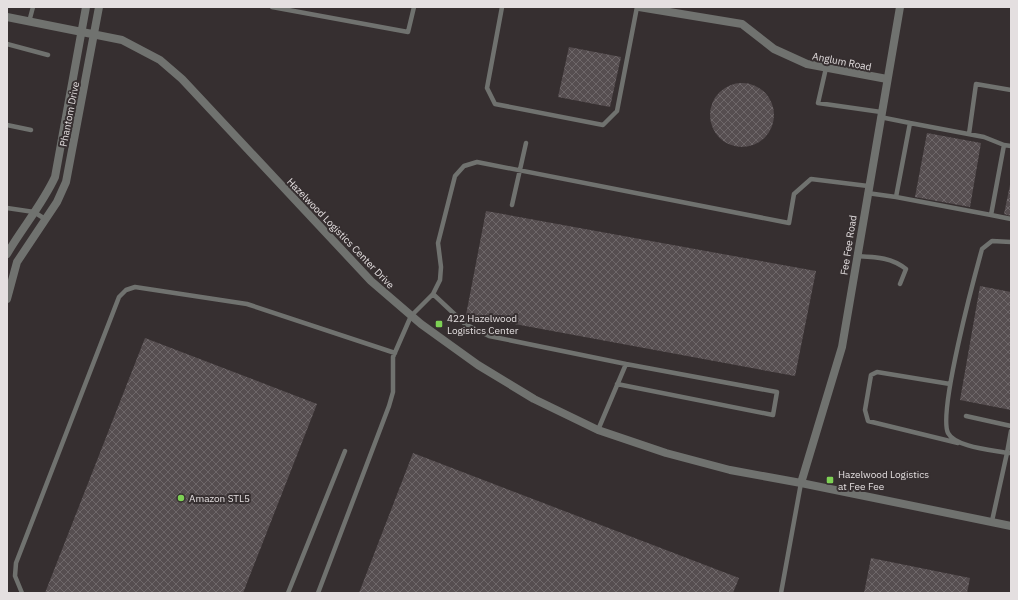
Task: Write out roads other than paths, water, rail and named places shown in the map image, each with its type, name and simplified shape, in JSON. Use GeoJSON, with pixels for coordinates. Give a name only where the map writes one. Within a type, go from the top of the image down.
{"type":"FeatureCollection","features":[{"type":"Feature","properties":{"kind":"street","name":"Phantom Drive"},"geometry":{"type":"LineString","coordinates":[[7,254],[34,212],[46,197],[55,177],[86,7]]}},
{"type":"Feature","properties":{"kind":"street","name":"Phantom Drive"},"geometry":{"type":"LineString","coordinates":[[7,299],[17,262],[57,202],[66,182],[99,7]]}},
{"type":"Feature","properties":{"kind":"street","name":"Anglum Road"},"geometry":{"type":"LineString","coordinates":[[638,7],[742,24],[774,49],[806,64],[887,79]]}},
{"type":"Feature","properties":{"kind":"street","name":"Fee Fee Road"},"geometry":{"type":"LineString","coordinates":[[801,483],[842,346],[867,189],[900,7]]}},
{"type":"Feature","properties":{"kind":"street"},"geometry":{"type":"LineString","coordinates":[[7,17],[94,35]]}},
{"type":"Feature","properties":{"kind":"street","name":"Hazelwood Logistics Center Drive"},"geometry":{"type":"LineString","coordinates":[[94,35],[122,40],[160,60],[182,79],[371,282],[411,316],[478,365],[534,399],[598,430],[666,452],[730,470],[1011,526]]}},
{"type":"Feature","properties":{"kind":"lane"},"geometry":{"type":"LineString","coordinates":[[29,22],[33,7]]}},
{"type":"Feature","properties":{"kind":"lane"},"geometry":{"type":"LineString","coordinates":[[272,7],[408,32],[414,7]]}},
{"type":"Feature","properties":{"kind":"lane"},"geometry":{"type":"LineString","coordinates":[[502,7],[487,88],[495,104],[603,125],[617,110],[638,7]]}},
{"type":"Feature","properties":{"kind":"lane"},"geometry":{"type":"LineString","coordinates":[[7,44],[48,54]]}},
{"type":"Feature","properties":{"kind":"lane"},"geometry":{"type":"LineString","coordinates":[[826,68],[818,103],[881,114],[910,123],[984,137],[1004,145],[1011,146]]}},
{"type":"Feature","properties":{"kind":"lane"},"geometry":{"type":"LineString","coordinates":[[969,134],[976,84],[1011,90]]}},
{"type":"Feature","properties":{"kind":"lane"},"geometry":{"type":"LineString","coordinates":[[896,197],[910,123]]}},
{"type":"Feature","properties":{"kind":"lane"},"geometry":{"type":"LineString","coordinates":[[7,125],[31,130]]}},
{"type":"Feature","properties":{"kind":"lane"},"geometry":{"type":"LineString","coordinates":[[512,205],[526,143]]}},
{"type":"Feature","properties":{"kind":"lane"},"geometry":{"type":"LineString","coordinates":[[991,215],[1004,145]]}},
{"type":"Feature","properties":{"kind":"lane"},"geometry":{"type":"LineString","coordinates":[[318,593],[390,406],[393,392],[393,357],[411,316],[433,294],[440,280],[441,267],[438,243],[455,176],[464,166],[477,162],[789,224],[794,194],[811,179],[1011,219]]}},
{"type":"Feature","properties":{"kind":"lane"},"geometry":{"type":"LineString","coordinates":[[7,208],[34,212],[45,219]]}},
{"type":"Feature","properties":{"kind":"lane"},"geometry":{"type":"LineString","coordinates":[[958,443],[948,434],[946,422],[950,384],[982,249],[992,241],[1011,242]]}},
{"type":"Feature","properties":{"kind":"lane"},"geometry":{"type":"LineString","coordinates":[[856,256],[880,258],[897,262],[906,269],[900,284]]}},
{"type":"Feature","properties":{"kind":"lane"},"geometry":{"type":"LineString","coordinates":[[22,593],[15,576],[16,563],[119,297],[126,290],[135,287],[247,304],[395,353]]}},
{"type":"Feature","properties":{"kind":"lane"},"geometry":{"type":"LineString","coordinates":[[433,294],[465,324],[489,336],[626,364],[777,392],[773,416],[617,384]]}},
{"type":"Feature","properties":{"kind":"lane"},"geometry":{"type":"LineString","coordinates":[[598,430],[626,364]]}},
{"type":"Feature","properties":{"kind":"lane"},"geometry":{"type":"LineString","coordinates":[[950,384],[877,372],[871,375],[865,410],[868,421],[958,443],[1009,453]]}},
{"type":"Feature","properties":{"kind":"lane"},"geometry":{"type":"LineString","coordinates":[[966,416],[1011,426]]}},
{"type":"Feature","properties":{"kind":"lane"},"geometry":{"type":"LineString","coordinates":[[992,521],[1009,453],[1011,431]]}},
{"type":"Feature","properties":{"kind":"lane"},"geometry":{"type":"LineString","coordinates":[[288,593],[345,452]]}},
{"type":"Feature","properties":{"kind":"lane"},"geometry":{"type":"LineString","coordinates":[[781,593],[801,483]]}},
{"type":"Feature","properties":{"kind":"place","name":"422 Hazelwood Logistics Center"},"geometry":{"type":"Point","coordinates":[439,324]}},
{"type":"Feature","properties":{"kind":"place","name":"Hazelwood Logistics at Fee Fee"},"geometry":{"type":"Point","coordinates":[830,480]}},
{"type":"Feature","properties":{"kind":"place","name":"Amazon STL5"},"geometry":{"type":"Point","coordinates":[181,498]}}]}
